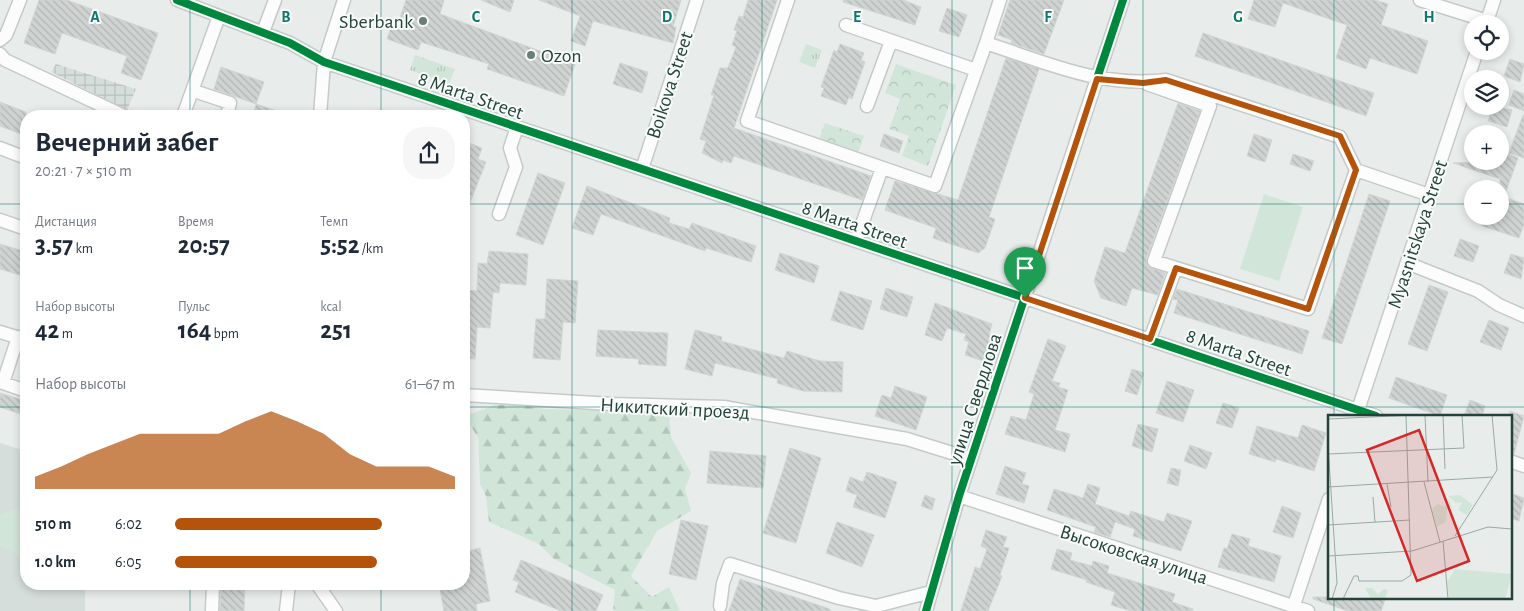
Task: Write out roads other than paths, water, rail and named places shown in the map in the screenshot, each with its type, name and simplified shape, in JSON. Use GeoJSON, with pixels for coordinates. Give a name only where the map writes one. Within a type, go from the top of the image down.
{"type":"FeatureCollection","features":[{"type":"Feature","properties":{"kind":"street"},"geometry":{"type":"LineString","coordinates":[[0,40],[6,36],[20,0]]}},
{"type":"Feature","properties":{"kind":"street","name":"8 Marta Street"},"geometry":{"type":"LineString","coordinates":[[176,0],[290,43],[324,62],[467,110]]}},
{"type":"Feature","properties":{"kind":"street"},"geometry":{"type":"LineString","coordinates":[[263,32],[274,0]]}},
{"type":"Feature","properties":{"kind":"street"},"geometry":{"type":"LineString","coordinates":[[320,110],[324,62],[344,0]]}},
{"type":"Feature","properties":{"kind":"street","name":"Boikova Street"},"geometry":{"type":"LineString","coordinates":[[642,169],[697,0]]}},
{"type":"Feature","properties":{"kind":"street"},"geometry":{"type":"LineString","coordinates":[[788,0],[747,121],[935,186],[1000,0]]}},
{"type":"Feature","properties":{"kind":"street","name":"улица Свердлова"},"geometry":{"type":"LineString","coordinates":[[926,611],[959,496],[1123,0]]}},
{"type":"Feature","properties":{"kind":"street"},"geometry":{"type":"LineString","coordinates":[[1420,0],[1465,15]]}},
{"type":"Feature","properties":{"kind":"street"},"geometry":{"type":"LineString","coordinates":[[1489,15],[1494,0]]}},
{"type":"Feature","properties":{"kind":"street"},"geometry":{"type":"LineString","coordinates":[[186,110],[219,16]]}},
{"type":"Feature","properties":{"kind":"street"},"geometry":{"type":"LineString","coordinates":[[846,25],[976,70]]}},
{"type":"Feature","properties":{"kind":"street"},"geometry":{"type":"LineString","coordinates":[[867,106],[891,41]]}},
{"type":"Feature","properties":{"kind":"street"},"geometry":{"type":"LineString","coordinates":[[986,43],[1097,79],[1143,83],[1166,80],[1340,136],[1356,170],[1308,309],[1154,261],[1210,106],[1143,83]]}},
{"type":"Feature","properties":{"kind":"street"},"geometry":{"type":"LineString","coordinates":[[0,54],[5,60],[111,110]]}},
{"type":"Feature","properties":{"kind":"street","name":"Myasnitskaya Street"},"geometry":{"type":"LineString","coordinates":[[1357,413],[1474,60]]}},
{"type":"Feature","properties":{"kind":"street"},"geometry":{"type":"LineString","coordinates":[[194,90],[230,104],[228,110]]}},
{"type":"Feature","properties":{"kind":"street","name":"8 Marta Street"},"geometry":{"type":"LineString","coordinates":[[470,111],[1150,339],[1357,413],[1370,415]]}},
{"type":"Feature","properties":{"kind":"street"},"geometry":{"type":"LineString","coordinates":[[499,214],[516,167],[510,148],[517,127]]}},
{"type":"Feature","properties":{"kind":"street"},"geometry":{"type":"LineString","coordinates":[[0,148],[20,156]]}},
{"type":"Feature","properties":{"kind":"street"},"geometry":{"type":"LineString","coordinates":[[856,241],[882,168]]}},
{"type":"Feature","properties":{"kind":"street"},"geometry":{"type":"LineString","coordinates":[[1356,170],[1430,195]]}},
{"type":"Feature","properties":{"kind":"street"},"geometry":{"type":"LineString","coordinates":[[0,220],[20,227]]}},
{"type":"Feature","properties":{"kind":"street"},"geometry":{"type":"LineString","coordinates":[[1407,263],[1478,291],[1499,305],[1524,316]]}},
{"type":"Feature","properties":{"kind":"street"},"geometry":{"type":"LineString","coordinates":[[1150,339],[1176,268]]}},
{"type":"Feature","properties":{"kind":"street"},"geometry":{"type":"LineString","coordinates":[[0,332],[20,337]]}},
{"type":"Feature","properties":{"kind":"street"},"geometry":{"type":"LineString","coordinates":[[20,342],[1,382],[20,389]]}},
{"type":"Feature","properties":{"kind":"street","name":"Никитский проезд"},"geometry":{"type":"LineString","coordinates":[[470,395],[612,404],[724,407],[907,439],[971,459]]}},
{"type":"Feature","properties":{"kind":"street"},"geometry":{"type":"LineString","coordinates":[[1512,462],[1524,466]]}},
{"type":"Feature","properties":{"kind":"street","name":"Высоковская улица"},"geometry":{"type":"LineString","coordinates":[[959,496],[1293,609],[1308,611]]}},
{"type":"Feature","properties":{"kind":"street"},"geometry":{"type":"LineString","coordinates":[[1293,609],[1328,502]]}},
{"type":"Feature","properties":{"kind":"street"},"geometry":{"type":"LineString","coordinates":[[720,606],[723,583],[730,564],[877,608],[931,592]]}},
{"type":"Feature","properties":{"kind":"street"},"geometry":{"type":"LineString","coordinates":[[212,611],[213,590]]}},
{"type":"Feature","properties":{"kind":"street"},"geometry":{"type":"LineString","coordinates":[[286,611],[289,590]]}},
{"type":"Feature","properties":{"kind":"street"},"geometry":{"type":"LineString","coordinates":[[321,590],[336,611]]}},
{"type":"Feature","properties":{"kind":"place","name":"Sberbank"},"geometry":{"type":"Point","coordinates":[423,21]}},
{"type":"Feature","properties":{"kind":"place","name":"Ozon"},"geometry":{"type":"Point","coordinates":[531,55]}}]}
